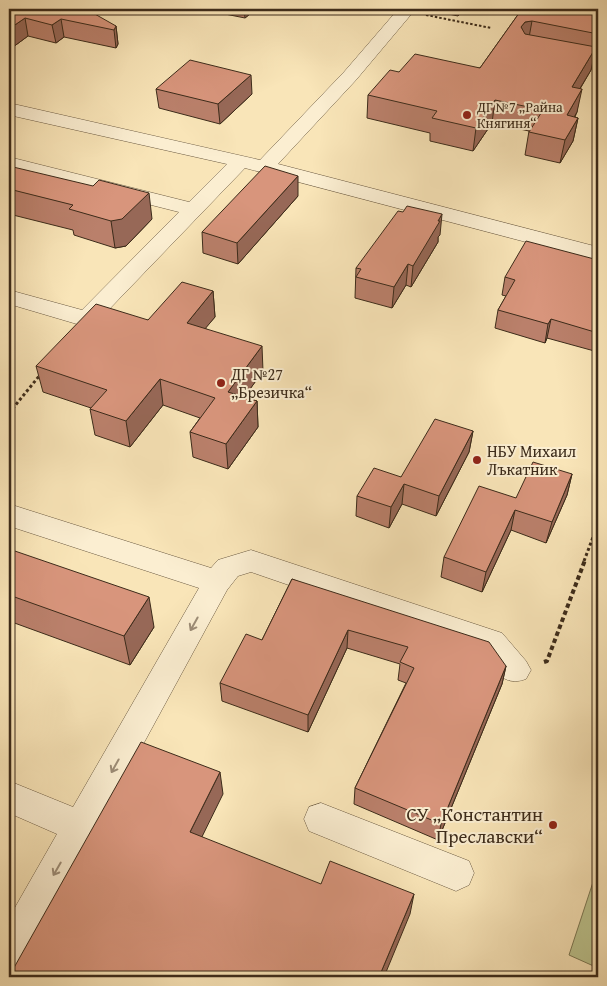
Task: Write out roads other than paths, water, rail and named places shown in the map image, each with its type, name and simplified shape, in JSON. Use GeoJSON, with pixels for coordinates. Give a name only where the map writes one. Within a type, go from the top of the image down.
{"type":"FeatureCollection","features":[{"type":"Feature","properties":{"kind":"street"},"geometry":{"type":"LineString","coordinates":[[264,167],[350,76],[400,10]]}},
{"type":"Feature","properties":{"kind":"street"},"geometry":{"type":"LineString","coordinates":[[537,52],[598,64]]}},
{"type":"Feature","properties":{"kind":"street"},"geometry":{"type":"LineString","coordinates":[[9,110],[240,161],[598,254]]}},
{"type":"Feature","properties":{"kind":"street"},"geometry":{"type":"LineString","coordinates":[[9,298],[88,320],[240,161]]}},
{"type":"Feature","properties":{"kind":"street"},"geometry":{"type":"LineString","coordinates":[[9,163],[194,210]]}},
{"type":"Feature","properties":{"kind":"street"},"geometry":{"type":"LineString","coordinates":[[9,515],[217,582]]}},
{"type":"Feature","properties":{"kind":"street"},"geometry":{"type":"LineString","coordinates":[[9,954],[217,582],[228,568],[251,561],[491,642],[515,670]]}},
{"type":"Feature","properties":{"kind":"street"},"geometry":{"type":"LineString","coordinates":[[9,797],[81,827]]}},
{"type":"Feature","properties":{"kind":"street"},"geometry":{"type":"LineString","coordinates":[[321,819],[456,873]]}},
{"type":"Feature","properties":{"kind":"place","name":"ДГ №7 „Райна Княгиня“"},"geometry":{"type":"Point","coordinates":[467,115]}},
{"type":"Feature","properties":{"kind":"place","name":"ДГ №27 „Брезичка“"},"geometry":{"type":"Point","coordinates":[221,383]}},
{"type":"Feature","properties":{"kind":"place","name":"НБУ Михаил Лъкатник"},"geometry":{"type":"Point","coordinates":[477,460]}},
{"type":"Feature","properties":{"kind":"place","name":"СУ „Константин Преславски“"},"geometry":{"type":"Point","coordinates":[553,825]}}]}
